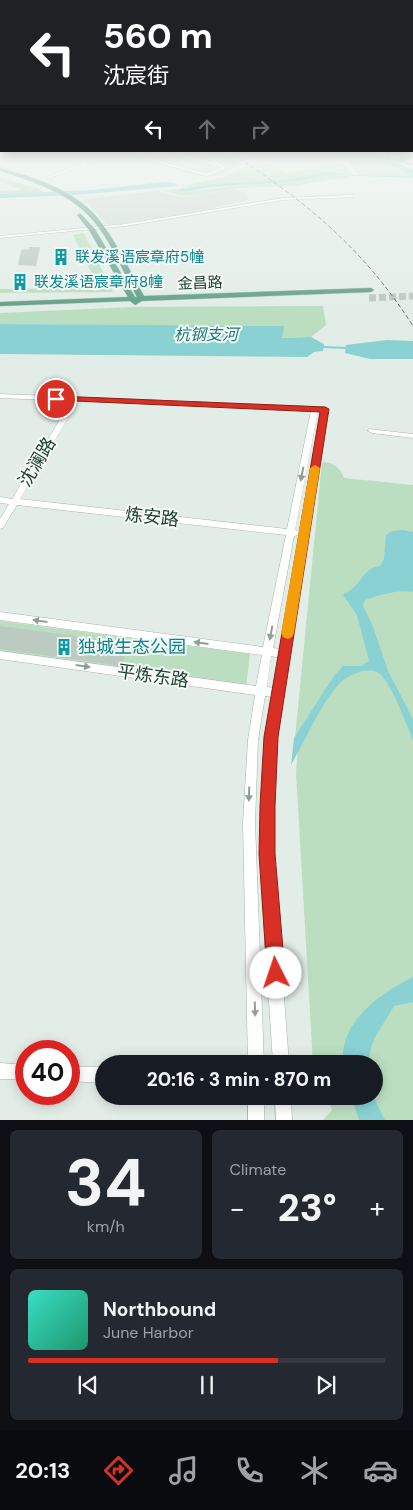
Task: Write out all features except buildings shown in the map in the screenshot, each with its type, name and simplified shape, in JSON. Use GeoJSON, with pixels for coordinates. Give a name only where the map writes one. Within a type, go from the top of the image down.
{"type":"FeatureCollection","features":[{"type":"Feature","properties":{"kind":"main road"},"geometry":{"type":"LineString","coordinates":[[66,201],[92,229],[136,300]]}},
{"type":"Feature","properties":{"kind":"main road"},"geometry":{"type":"LineString","coordinates":[[76,201],[102,228],[136,300]]}},
{"type":"Feature","properties":{"kind":"main road","name":"金昌路"},"geometry":{"type":"LineString","coordinates":[[0,304],[370,294]]}},
{"type":"Feature","properties":{"kind":"main road","name":"金昌路"},"geometry":{"type":"LineString","coordinates":[[0,309],[136,300]]}},
{"type":"Feature","properties":{"kind":"street"},"geometry":{"type":"LineString","coordinates":[[0,237],[102,228],[188,216],[269,201]]}},
{"type":"Feature","properties":{"kind":"street"},"geometry":{"type":"LineString","coordinates":[[22,235],[22,240],[31,239]]}},
{"type":"Feature","properties":{"kind":"street"},"geometry":{"type":"LineString","coordinates":[[0,396],[320,409]]}},
{"type":"Feature","properties":{"kind":"street","name":"沈澜路"},"geometry":{"type":"LineString","coordinates":[[0,526],[75,400]]}},
{"type":"Feature","properties":{"kind":"street"},"geometry":{"type":"LineString","coordinates":[[256,1055],[249,797],[253,740],[260,690],[290,533],[320,409]]}},
{"type":"Feature","properties":{"kind":"street"},"geometry":{"type":"LineString","coordinates":[[280,1055],[267,834],[271,737],[304,534],[320,409]]}},
{"type":"Feature","properties":{"kind":"street"},"geometry":{"type":"LineString","coordinates":[[372,431],[413,436]]}},
{"type":"Feature","properties":{"kind":"street","name":"炼安路"},"geometry":{"type":"LineString","coordinates":[[0,500],[304,534]]}},
{"type":"Feature","properties":{"kind":"street"},"geometry":{"type":"LineString","coordinates":[[0,616],[284,654]]}},
{"type":"Feature","properties":{"kind":"street","name":"平炼东路"},"geometry":{"type":"LineString","coordinates":[[0,655],[277,693]]}},
{"type":"Feature","properties":{"kind":"street"},"geometry":{"type":"LineString","coordinates":[[0,1071],[15,1072]]}},
{"type":"Feature","properties":{"kind":"street"},"geometry":{"type":"LineString","coordinates":[[80,1074],[95,1075]]}},
{"type":"Feature","properties":{"kind":"street"},"geometry":{"type":"LineString","coordinates":[[256,1105],[256,1120]]}},
{"type":"Feature","properties":{"kind":"street"},"geometry":{"type":"LineString","coordinates":[[283,1105],[284,1120]]}},
{"type":"Feature","properties":{"kind":"shaded area"},"geometry":{"type":"Polygon","coordinates":[[[86,201],[242,201],[181,215],[106,224],[86,201]]]}},
{"type":"Feature","properties":{"kind":"green space"},"geometry":{"type":"Polygon","coordinates":[[[84,233],[113,292],[0,293],[0,289],[99,288],[73,235],[84,233]]]}},
{"type":"Feature","properties":{"kind":"green space"},"geometry":{"type":"Polygon","coordinates":[[[323,306],[326,325],[311,337],[282,338],[283,326],[0,324],[0,313],[133,307],[323,306]]]}},
{"type":"Feature","properties":{"kind":"green space"},"geometry":{"type":"Polygon","coordinates":[[[322,462],[336,466],[344,478],[413,485],[413,1120],[323,1120],[332,1110],[330,1105],[383,1105],[383,1055],[312,1055],[296,773],[299,732],[295,738],[322,462]]]}},
{"type":"Feature","properties":{"kind":"green space"},"geometry":{"type":"Polygon","coordinates":[[[0,621],[250,654],[246,687],[0,653],[0,621]]]}},
{"type":"Feature","properties":{"kind":"water"},"geometry":{"type":"Polygon","coordinates":[[[0,324],[284,326],[282,338],[311,337],[324,344],[323,351],[314,352],[307,357],[0,354],[0,324]]]}},
{"type":"Feature","properties":{"kind":"water"},"geometry":{"type":"Polygon","coordinates":[[[387,340],[413,341],[413,359],[370,359],[345,353],[346,345],[387,340]]]}},
{"type":"Feature","properties":{"kind":"water"},"geometry":{"type":"Polygon","coordinates":[[[403,530],[413,532],[413,592],[395,592],[376,596],[365,600],[363,606],[372,624],[388,671],[413,719],[413,740],[388,683],[377,672],[368,670],[358,672],[341,682],[327,699],[291,765],[294,738],[334,676],[343,666],[361,666],[369,661],[357,615],[343,595],[355,586],[369,571],[380,566],[384,559],[386,535],[392,531],[403,530]]]}},
{"type":"Feature","properties":{"kind":"water"},"geometry":{"type":"Polygon","coordinates":[[[413,977],[413,1002],[394,1006],[377,1033],[370,1055],[344,1055],[348,1035],[355,1022],[375,1001],[413,977]]]}},
{"type":"Feature","properties":{"kind":"water"},"geometry":{"type":"Polygon","coordinates":[[[354,1105],[378,1105],[385,1120],[359,1120],[354,1105]]]}},
{"type":"Feature","properties":{"kind":"waterway","name":"杭钢支河"},"geometry":{"type":"LineString","coordinates":[[322,347],[347,348]]}},
{"type":"Feature","properties":{"kind":"tunnel"},"geometry":{"type":"LineString","coordinates":[[369,298],[413,296]]}},
{"type":"Feature","properties":{"kind":"railway"},"geometry":{"type":"LineString","coordinates":[[299,201],[353,249],[394,298],[413,326]]}},
{"type":"Feature","properties":{"kind":"slow traffic"},"geometry":{"type":"LineString","coordinates":[[288,633],[315,468]]}},
{"type":"Feature","properties":{"kind":"place","name":"联发溪语宸章府5幢"},"geometry":{"type":"Point","coordinates":[61,257]}},
{"type":"Feature","properties":{"kind":"place","name":"联发溪语宸章府8幢"},"geometry":{"type":"Point","coordinates":[20,282]}},
{"type":"Feature","properties":{"kind":"place","name":"独城生态公园"},"geometry":{"type":"Point","coordinates":[64,647]}},
{"type":"Feature","properties":{"kind":"route"},"geometry":{"type":"LineString","coordinates":[[56,399],[325,409],[271,737],[267,806],[267,854],[276,973]]}}]}
